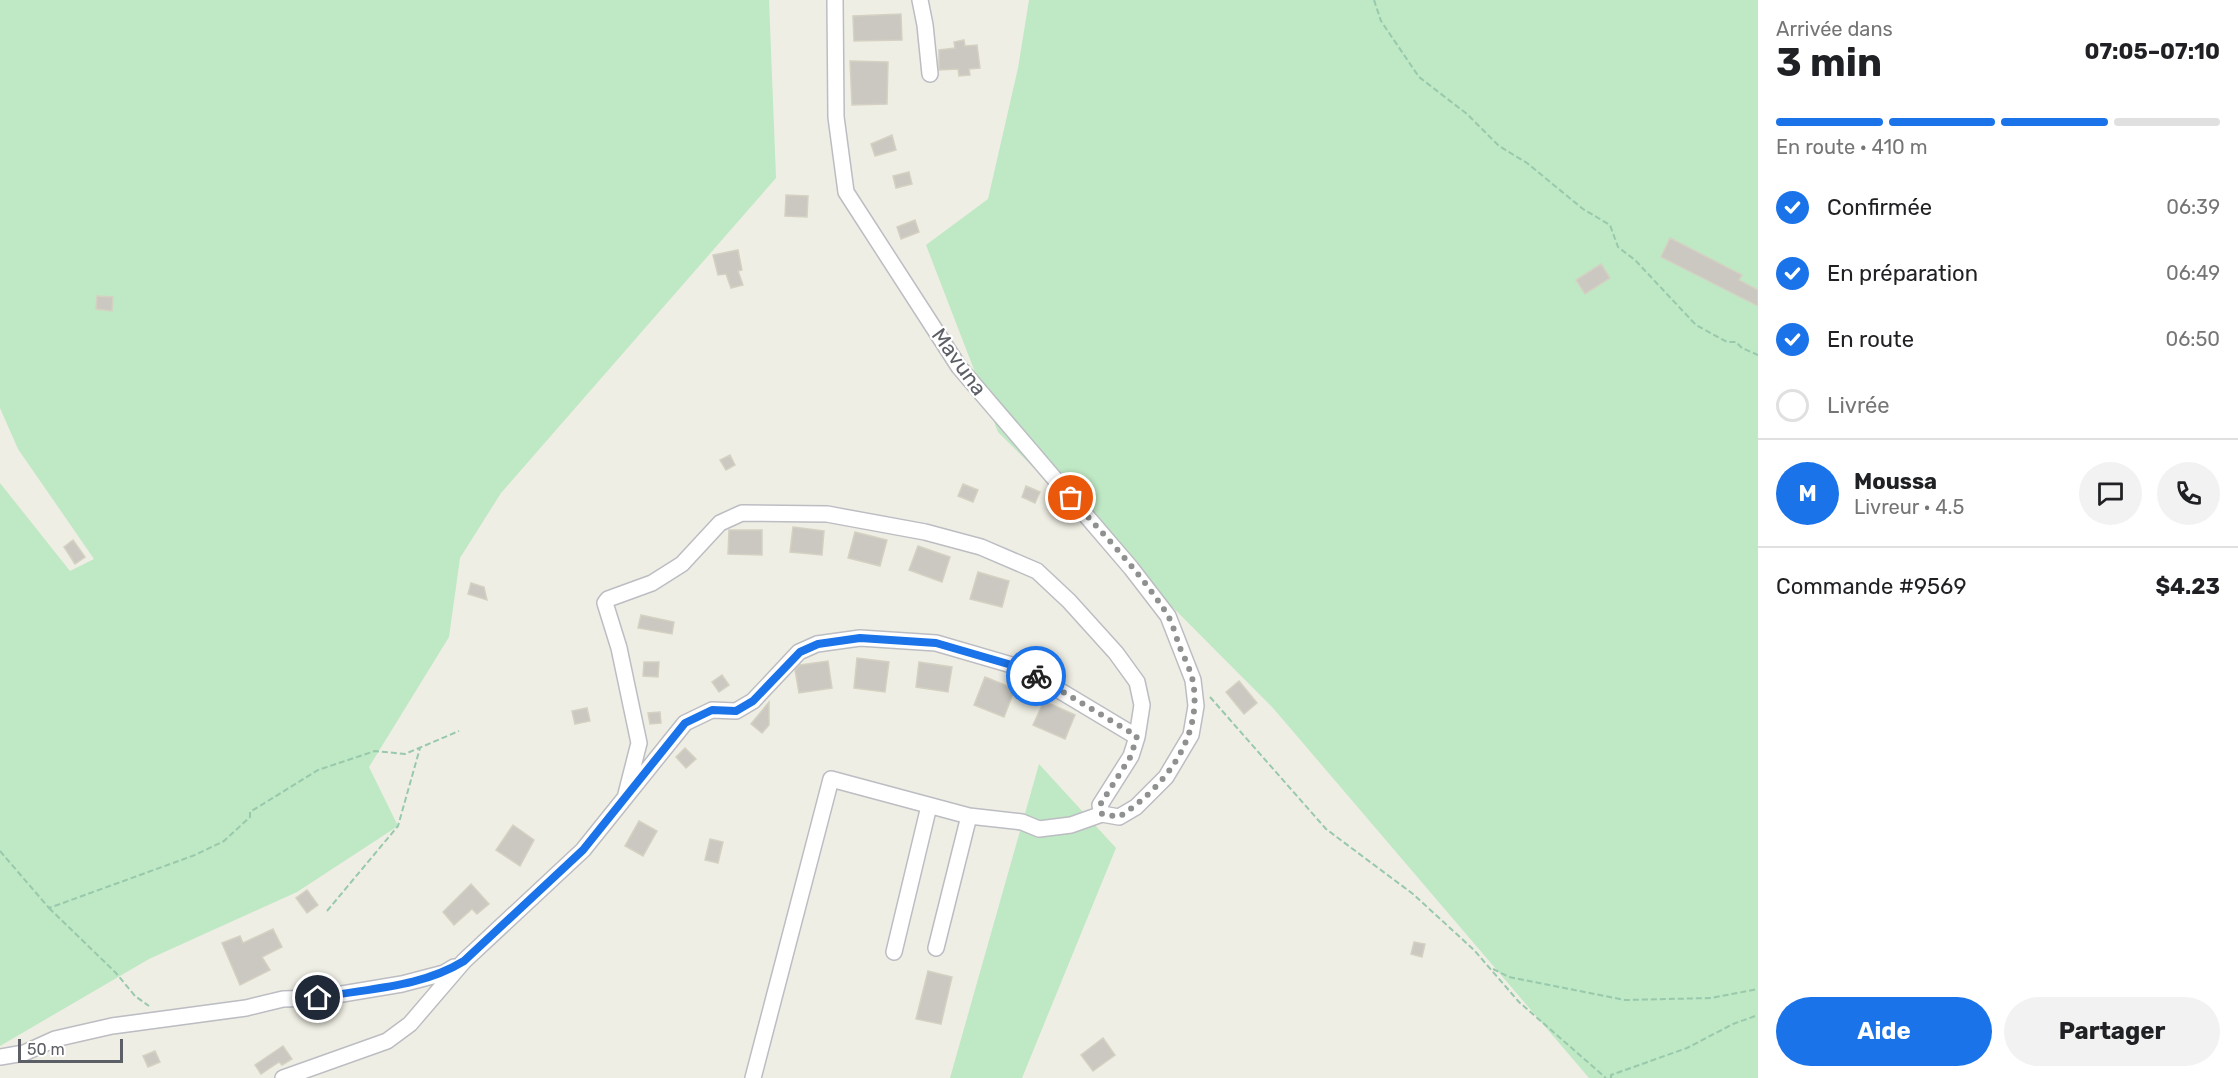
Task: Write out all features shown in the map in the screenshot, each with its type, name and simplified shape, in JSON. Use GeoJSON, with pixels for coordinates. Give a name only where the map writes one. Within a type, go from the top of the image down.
{"type":"FeatureCollection","features":[{"type":"Feature","properties":{"kind":"street","name":"Mavuna"},"geometry":{"type":"LineString","coordinates":[[835,0],[836,117],[846,192],[959,367],[1131,567],[1168,616],[1193,680],[1196,706],[1191,735],[1166,777],[1136,807],[1119,817],[1102,814]]}},
{"type":"Feature","properties":{"kind":"street"},"geometry":{"type":"LineString","coordinates":[[920,0],[930,74]]}},
{"type":"Feature","properties":{"kind":"street"},"geometry":{"type":"LineString","coordinates":[[625,798],[639,743],[606,601],[652,583],[682,564],[720,523],[742,513],[827,514],[925,532],[981,547],[1037,571],[1069,601],[1116,654],[1137,682],[1142,705],[1131,756],[1100,805],[1102,814],[1071,825],[1039,829],[1022,822],[969,816],[831,779],[753,1078]]}},
{"type":"Feature","properties":{"kind":"street"},"geometry":{"type":"LineString","coordinates":[[283,1078],[387,1041],[410,1024],[464,961],[583,850],[685,723],[712,710],[736,711],[753,701],[800,652],[818,644],[860,638],[936,643],[1022,668],[1137,736]]}},
{"type":"Feature","properties":{"kind":"street"},"geometry":{"type":"LineString","coordinates":[[894,952],[929,806]]}},
{"type":"Feature","properties":{"kind":"street"},"geometry":{"type":"LineString","coordinates":[[936,948],[969,816]]}},
{"type":"Feature","properties":{"kind":"street"},"geometry":{"type":"LineString","coordinates":[[0,1057],[24,1053],[55,1040],[112,1026],[246,1008],[283,999],[318,998],[402,984],[444,973],[464,961]]}},
{"type":"Feature","properties":{"kind":"path"},"geometry":{"type":"LineString","coordinates":[[1374,0],[1381,21],[1419,77],[1467,114],[1499,146],[1527,162],[1583,209],[1610,225],[1618,247],[1635,260],[1696,325],[1728,342],[1736,342],[1742,348],[1758,355]]}},
{"type":"Feature","properties":{"kind":"path"},"geometry":{"type":"LineString","coordinates":[[1193,680],[1326,829],[1413,894],[1494,970],[1509,977],[1625,1000],[1711,998],[1758,989]]}},
{"type":"Feature","properties":{"kind":"path"},"geometry":{"type":"LineString","coordinates":[[49,908],[195,855],[224,841],[250,817],[250,812],[318,770],[375,751],[405,754],[459,731]]}},
{"type":"Feature","properties":{"kind":"path"},"geometry":{"type":"LineString","coordinates":[[327,911],[398,826],[420,747]]}},
{"type":"Feature","properties":{"kind":"path"},"geometry":{"type":"LineString","coordinates":[[0,851],[49,908],[116,973],[135,996],[166,1018]]}},
{"type":"Feature","properties":{"kind":"path"},"geometry":{"type":"LineString","coordinates":[[1481,958],[1519,1002],[1606,1078]]}},
{"type":"Feature","properties":{"kind":"path"},"geometry":{"type":"LineString","coordinates":[[1611,1078],[1611,1075],[1686,1048],[1733,1024],[1758,1015]]}},
{"type":"Feature","properties":{"kind":"green space"},"geometry":{"type":"Polygon","coordinates":[[[0,0],[769,0],[776,178],[501,493],[460,558],[449,637],[369,767],[398,826],[297,892],[149,959],[0,1046],[0,483],[70,571],[94,559],[18,449],[0,408],[0,0]]]}},
{"type":"Feature","properties":{"kind":"green space"},"geometry":{"type":"Polygon","coordinates":[[[1029,0],[1758,0],[1758,1078],[1589,1078],[1273,708],[998,432],[926,245],[988,199],[1018,68],[1029,0]]]}},
{"type":"Feature","properties":{"kind":"green space"},"geometry":{"type":"Polygon","coordinates":[[[1039,764],[1116,848],[1022,1078],[950,1078],[1039,764]]]}},
{"type":"Feature","properties":{"kind":"building"},"geometry":{"type":"Polygon","coordinates":[[[901,14],[902,40],[854,41],[853,16],[901,14]]]}},
{"type":"Feature","properties":{"kind":"building"},"geometry":{"type":"Polygon","coordinates":[[[964,40],[965,46],[977,45],[980,68],[969,69],[970,75],[959,76],[958,69],[939,70],[939,50],[955,48],[954,42],[964,40]]]}},
{"type":"Feature","properties":{"kind":"building"},"geometry":{"type":"Polygon","coordinates":[[[850,61],[888,62],[887,104],[852,105],[850,61]]]}},
{"type":"Feature","properties":{"kind":"building"},"geometry":{"type":"Polygon","coordinates":[[[892,135],[896,150],[875,156],[871,144],[892,135]]]}},
{"type":"Feature","properties":{"kind":"building"},"geometry":{"type":"Polygon","coordinates":[[[909,172],[912,184],[896,188],[893,176],[909,172]]]}},
{"type":"Feature","properties":{"kind":"building"},"geometry":{"type":"Polygon","coordinates":[[[786,195],[808,196],[807,217],[785,216],[786,195]]]}},
{"type":"Feature","properties":{"kind":"building"},"geometry":{"type":"Polygon","coordinates":[[[915,220],[919,232],[901,239],[897,227],[915,220]]]}},
{"type":"Feature","properties":{"kind":"building"},"geometry":{"type":"Polygon","coordinates":[[[1670,238],[1742,275],[1739,280],[1758,290],[1758,306],[1661,257],[1670,238]]]}},
{"type":"Feature","properties":{"kind":"building"},"geometry":{"type":"Polygon","coordinates":[[[738,250],[742,270],[738,271],[743,285],[731,288],[726,274],[718,275],[713,255],[738,250]]]}},
{"type":"Feature","properties":{"kind":"building"},"geometry":{"type":"Polygon","coordinates":[[[1601,264],[1610,278],[1585,294],[1576,280],[1601,264]]]}},
{"type":"Feature","properties":{"kind":"building"},"geometry":{"type":"Polygon","coordinates":[[[97,296],[113,297],[112,311],[96,309],[97,296]]]}},
{"type":"Feature","properties":{"kind":"building"},"geometry":{"type":"Polygon","coordinates":[[[730,455],[735,465],[726,470],[720,460],[730,455]]]}},
{"type":"Feature","properties":{"kind":"building"},"geometry":{"type":"Polygon","coordinates":[[[963,484],[978,490],[973,502],[958,496],[963,484]]]}},
{"type":"Feature","properties":{"kind":"building"},"geometry":{"type":"Polygon","coordinates":[[[1026,486],[1040,492],[1035,503],[1022,497],[1026,486]]]}},
{"type":"Feature","properties":{"kind":"building"},"geometry":{"type":"Polygon","coordinates":[[[793,527],[824,531],[822,555],[790,552],[793,527]]]}},
{"type":"Feature","properties":{"kind":"building"},"geometry":{"type":"Polygon","coordinates":[[[729,530],[762,530],[762,555],[728,554],[729,530]]]}},
{"type":"Feature","properties":{"kind":"building"},"geometry":{"type":"Polygon","coordinates":[[[855,532],[887,540],[880,566],[848,558],[855,532]]]}},
{"type":"Feature","properties":{"kind":"building"},"geometry":{"type":"Polygon","coordinates":[[[73,540],[85,557],[75,564],[64,547],[73,540]]]}},
{"type":"Feature","properties":{"kind":"building"},"geometry":{"type":"Polygon","coordinates":[[[918,546],[950,557],[942,582],[909,570],[918,546]]]}},
{"type":"Feature","properties":{"kind":"building"},"geometry":{"type":"Polygon","coordinates":[[[978,572],[1009,581],[1002,607],[970,599],[978,572]]]}},
{"type":"Feature","properties":{"kind":"building"},"geometry":{"type":"Polygon","coordinates":[[[471,583],[484,587],[487,600],[468,594],[471,583]]]}},
{"type":"Feature","properties":{"kind":"building"},"geometry":{"type":"Polygon","coordinates":[[[641,615],[674,622],[672,634],[638,628],[641,615]]]}},
{"type":"Feature","properties":{"kind":"building"},"geometry":{"type":"Polygon","coordinates":[[[857,658],[889,662],[885,692],[854,688],[857,658]]]}},
{"type":"Feature","properties":{"kind":"building"},"geometry":{"type":"Polygon","coordinates":[[[828,661],[832,688],[799,693],[795,670],[800,665],[828,661]]]}},
{"type":"Feature","properties":{"kind":"building"},"geometry":{"type":"Polygon","coordinates":[[[644,662],[659,662],[658,677],[643,676],[644,662]]]}},
{"type":"Feature","properties":{"kind":"building"},"geometry":{"type":"Polygon","coordinates":[[[919,662],[952,667],[948,692],[916,687],[919,662]]]}},
{"type":"Feature","properties":{"kind":"building"},"geometry":{"type":"Polygon","coordinates":[[[722,675],[729,685],[719,692],[712,682],[722,675]]]}},
{"type":"Feature","properties":{"kind":"building"},"geometry":{"type":"Polygon","coordinates":[[[985,677],[1015,689],[1004,717],[974,705],[985,677]]]}},
{"type":"Feature","properties":{"kind":"building"},"geometry":{"type":"Polygon","coordinates":[[[1239,681],[1257,703],[1244,714],[1226,692],[1239,681]]]}},
{"type":"Feature","properties":{"kind":"building"},"geometry":{"type":"Polygon","coordinates":[[[1044,701],[1075,715],[1065,739],[1033,725],[1044,701]]]}},
{"type":"Feature","properties":{"kind":"building"},"geometry":{"type":"Polygon","coordinates":[[[769,702],[769,725],[762,733],[751,724],[769,702]]]}},
{"type":"Feature","properties":{"kind":"building"},"geometry":{"type":"Polygon","coordinates":[[[587,708],[590,721],[575,724],[572,711],[587,708]]]}},
{"type":"Feature","properties":{"kind":"building"},"geometry":{"type":"Polygon","coordinates":[[[660,712],[661,723],[650,724],[648,713],[660,712]]]}},
{"type":"Feature","properties":{"kind":"building"},"geometry":{"type":"Polygon","coordinates":[[[685,748],[696,759],[686,768],[676,757],[685,748]]]}},
{"type":"Feature","properties":{"kind":"building"},"geometry":{"type":"Polygon","coordinates":[[[639,821],[657,831],[643,856],[625,846],[639,821]]]}},
{"type":"Feature","properties":{"kind":"building"},"geometry":{"type":"Polygon","coordinates":[[[513,825],[534,840],[520,866],[496,850],[513,825]]]}},
{"type":"Feature","properties":{"kind":"building"},"geometry":{"type":"Polygon","coordinates":[[[710,839],[723,842],[718,863],[705,860],[710,839]]]}},
{"type":"Feature","properties":{"kind":"building"},"geometry":{"type":"Polygon","coordinates":[[[471,884],[489,904],[477,914],[472,909],[454,925],[443,912],[471,884]]]}},
{"type":"Feature","properties":{"kind":"building"},"geometry":{"type":"Polygon","coordinates":[[[307,890],[318,905],[307,913],[296,898],[307,890]]]}},
{"type":"Feature","properties":{"kind":"building"},"geometry":{"type":"Polygon","coordinates":[[[273,929],[282,947],[262,957],[270,970],[240,985],[222,943],[240,936],[243,943],[273,929]]]}},
{"type":"Feature","properties":{"kind":"building"},"geometry":{"type":"Polygon","coordinates":[[[1414,942],[1425,944],[1422,957],[1411,954],[1414,942]]]}},
{"type":"Feature","properties":{"kind":"building"},"geometry":{"type":"Polygon","coordinates":[[[928,971],[952,977],[941,1024],[916,1019],[928,971]]]}},
{"type":"Feature","properties":{"kind":"building"},"geometry":{"type":"Polygon","coordinates":[[[1103,1038],[1115,1055],[1093,1071],[1081,1055],[1103,1038]]]}},
{"type":"Feature","properties":{"kind":"building"},"geometry":{"type":"Polygon","coordinates":[[[283,1046],[292,1059],[282,1065],[279,1062],[261,1074],[255,1065],[283,1046]]]}},
{"type":"Feature","properties":{"kind":"building"},"geometry":{"type":"Polygon","coordinates":[[[155,1051],[160,1062],[148,1067],[143,1056],[155,1051]]]}},
{"type":"Feature","properties":{"kind":"way so far"},"geometry":{"type":"LineString","coordinates":[[1036,676],[1137,736],[1131,756],[1113,781],[1100,805],[1102,814],[1119,817],[1136,807],[1166,777],[1191,735],[1196,706],[1193,680],[1168,616],[1131,567],[1071,498]]}},
{"type":"Feature","properties":{"kind":"route"},"geometry":{"type":"LineString","coordinates":[[318,998],[402,984],[444,973],[464,961],[583,850],[663,747],[685,723],[712,710],[736,711],[753,701],[800,652],[818,644],[860,638],[936,643],[1022,668],[1036,676]]}}]}
